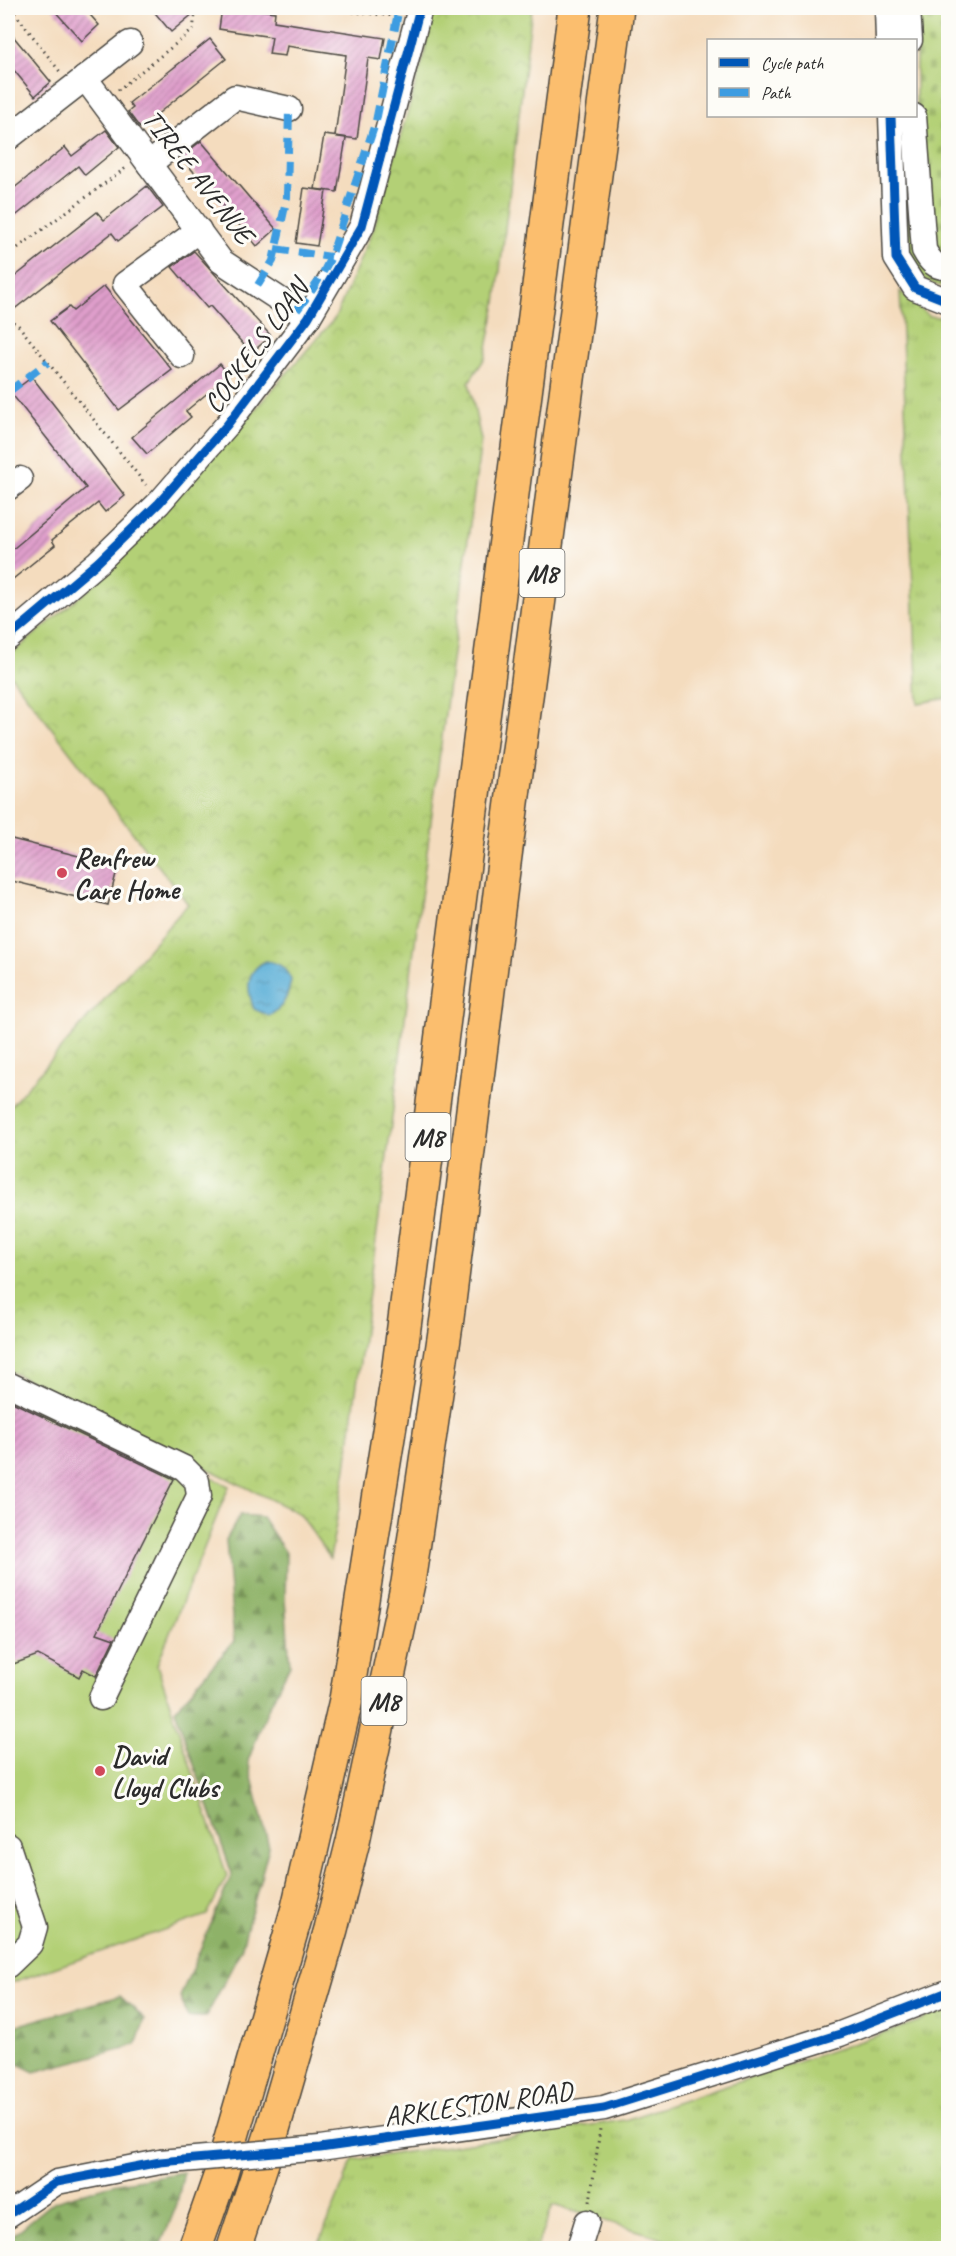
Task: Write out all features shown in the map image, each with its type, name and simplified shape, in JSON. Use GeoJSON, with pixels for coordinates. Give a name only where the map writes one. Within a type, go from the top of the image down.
{"type":"FeatureCollection","features":[{"type":"Feature","properties":{"kind":"highway","name":"M8"},"geometry":{"type":"LineString","coordinates":[[195,2248],[220,2177],[298,1908],[346,1700],[397,1381],[575,8]]}},
{"type":"Feature","properties":{"kind":"highway","name":"M8"},"geometry":{"type":"LineString","coordinates":[[234,2248],[273,2129],[331,1929],[353,1841],[408,1583],[446,1328],[501,886],[617,8]]}},
{"type":"Feature","properties":{"kind":"street"},"geometry":{"type":"LineString","coordinates":[[887,8],[888,39]]}},
{"type":"Feature","properties":{"kind":"street"},"geometry":{"type":"LineString","coordinates":[[908,8],[910,39]]}},
{"type":"Feature","properties":{"kind":"street","name":"COCKELS LOAN"},"geometry":{"type":"LineString","coordinates":[[8,637],[98,562],[159,503],[226,425],[308,318],[362,226],[419,13]]}},
{"type":"Feature","properties":{"kind":"street"},"geometry":{"type":"LineString","coordinates":[[8,138],[130,43]]}},
{"type":"Feature","properties":{"kind":"street","name":"TIREE AVENUE"},"geometry":{"type":"LineString","coordinates":[[79,83],[102,102],[221,261],[308,318]]}},
{"type":"Feature","properties":{"kind":"street"},"geometry":{"type":"LineString","coordinates":[[146,160],[235,97],[289,109]]}},
{"type":"Feature","properties":{"kind":"street"},"geometry":{"type":"LineString","coordinates":[[891,117],[896,258],[915,288],[948,301]]}},
{"type":"Feature","properties":{"kind":"street"},"geometry":{"type":"LineString","coordinates":[[914,117],[924,250],[930,260],[940,268],[948,267]]}},
{"type":"Feature","properties":{"kind":"street"},"geometry":{"type":"LineString","coordinates":[[182,356],[125,284],[199,230]]}},
{"type":"Feature","properties":{"kind":"street"},"geometry":{"type":"LineString","coordinates":[[8,1384],[184,1468],[197,1481],[199,1496],[102,1698]]}},
{"type":"Feature","properties":{"kind":"street"},"geometry":{"type":"LineString","coordinates":[[8,1845],[35,1927],[30,1944],[12,1962]]}},
{"type":"Feature","properties":{"kind":"street","name":"ARKLESTON ROAD"},"geometry":{"type":"LineString","coordinates":[[8,2215],[57,2182],[160,2162],[320,2148],[604,2108],[840,2034],[948,1992]]}},
{"type":"Feature","properties":{"kind":"street"},"geometry":{"type":"LineString","coordinates":[[579,2248],[587,2222]]}},
{"type":"Feature","properties":{"kind":"path"},"geometry":{"type":"LineString","coordinates":[[11,8],[79,83]]}},
{"type":"Feature","properties":{"kind":"path"},"geometry":{"type":"LineString","coordinates":[[102,102],[193,30],[196,8]]}},
{"type":"Feature","properties":{"kind":"path"},"geometry":{"type":"LineString","coordinates":[[311,8],[419,13]]}},
{"type":"Feature","properties":{"kind":"path"},"geometry":{"type":"LineString","coordinates":[[8,255],[146,160]]}},
{"type":"Feature","properties":{"kind":"path"},"geometry":{"type":"LineString","coordinates":[[8,319],[18,325],[159,503]]}},
{"type":"Feature","properties":{"kind":"path"},"geometry":{"type":"LineString","coordinates":[[587,2222],[604,2108]]}},
{"type":"Feature","properties":{"kind":"green space"},"geometry":{"type":"Polygon","coordinates":[[[431,8],[532,8],[496,303],[485,358],[469,382],[481,440],[346,1468],[330,1558],[300,1514],[8,1370],[8,1109],[188,904],[8,672],[8,657],[103,577],[335,318],[374,227],[425,52],[431,8]]]}},
{"type":"Feature","properties":{"kind":"green space"},"geometry":{"type":"Polygon","coordinates":[[[894,8],[948,8],[948,287],[933,284],[923,278],[910,254],[901,117],[917,117],[915,39],[894,8]]]}},
{"type":"Feature","properties":{"kind":"green space"},"geometry":{"type":"Polygon","coordinates":[[[900,291],[929,316],[948,318],[948,698],[918,703],[900,291]]]}},
{"type":"Feature","properties":{"kind":"green space","name":"David Lloyd Clubs"},"geometry":{"type":"Polygon","coordinates":[[[8,1379],[229,1486],[157,1665],[227,1876],[207,1915],[8,1984],[8,1379]]]}},
{"type":"Feature","properties":{"kind":"green space"},"geometry":{"type":"Polygon","coordinates":[[[240,1515],[262,1517],[286,1553],[285,1600],[290,1665],[267,1711],[248,1761],[269,1847],[241,1950],[206,2017],[188,2017],[180,1997],[232,1874],[175,1710],[234,1641],[226,1540],[240,1515]]]}},
{"type":"Feature","properties":{"kind":"green space"},"geometry":{"type":"Polygon","coordinates":[[[120,1996],[145,2019],[136,2045],[34,2072],[8,2059],[8,2028],[120,1996]]]}},
{"type":"Feature","properties":{"kind":"green space"},"geometry":{"type":"Polygon","coordinates":[[[948,2005],[948,2248],[695,2248],[553,2205],[536,2248],[317,2248],[353,2160],[625,2120],[917,2022],[948,2005]]]}},
{"type":"Feature","properties":{"kind":"green space"},"geometry":{"type":"Polygon","coordinates":[[[184,2172],[176,2207],[159,2248],[17,2248],[10,2238],[55,2201],[112,2184],[184,2172]]]}},
{"type":"Feature","properties":{"kind":"water"},"geometry":{"type":"Polygon","coordinates":[[[266,961],[282,966],[291,980],[284,1001],[269,1016],[254,1009],[249,988],[254,970],[266,961]]]}},
{"type":"Feature","properties":{"kind":"building"},"geometry":{"type":"Polygon","coordinates":[[[52,8],[84,8],[99,25],[82,41],[52,8]]]}},
{"type":"Feature","properties":{"kind":"building"},"geometry":{"type":"Polygon","coordinates":[[[151,8],[200,8],[171,32],[151,8]]]}},
{"type":"Feature","properties":{"kind":"building"},"geometry":{"type":"Polygon","coordinates":[[[222,8],[275,12],[274,21],[385,38],[381,60],[368,58],[357,139],[335,136],[346,55],[287,46],[285,56],[269,54],[272,37],[219,29],[222,8]]]}},
{"type":"Feature","properties":{"kind":"building"},"geometry":{"type":"Polygon","coordinates":[[[8,30],[51,82],[35,96],[8,63],[8,30]]]}},
{"type":"Feature","properties":{"kind":"building"},"geometry":{"type":"Polygon","coordinates":[[[210,39],[226,59],[140,128],[128,112],[133,108],[129,103],[210,39]]]}},
{"type":"Feature","properties":{"kind":"building"},"geometry":{"type":"Polygon","coordinates":[[[106,130],[119,147],[85,175],[78,166],[8,222],[8,193],[65,147],[72,156],[106,130]]]}},
{"type":"Feature","properties":{"kind":"building"},"geometry":{"type":"Polygon","coordinates":[[[324,135],[346,138],[337,192],[315,189],[324,135]]]}},
{"type":"Feature","properties":{"kind":"building"},"geometry":{"type":"Polygon","coordinates":[[[201,141],[276,229],[257,246],[181,157],[201,141]]]}},
{"type":"Feature","properties":{"kind":"building"},"geometry":{"type":"Polygon","coordinates":[[[147,186],[163,207],[118,241],[112,233],[8,314],[8,282],[97,212],[104,220],[147,186]]]}},
{"type":"Feature","properties":{"kind":"building"},"geometry":{"type":"Polygon","coordinates":[[[304,188],[326,191],[317,246],[296,243],[304,188]]]}},
{"type":"Feature","properties":{"kind":"building"},"geometry":{"type":"Polygon","coordinates":[[[194,251],[271,336],[251,353],[210,306],[207,308],[172,267],[194,251]]]}},
{"type":"Feature","properties":{"kind":"building"},"geometry":{"type":"Polygon","coordinates":[[[104,286],[172,370],[119,410],[50,321],[69,307],[73,311],[104,286]]]}},
{"type":"Feature","properties":{"kind":"building"},"geometry":{"type":"Polygon","coordinates":[[[220,364],[229,375],[186,411],[191,417],[147,454],[132,437],[220,364]]]}},
{"type":"Feature","properties":{"kind":"building"},"geometry":{"type":"Polygon","coordinates":[[[32,377],[125,496],[105,512],[98,503],[52,540],[55,545],[8,583],[8,553],[86,488],[11,393],[32,377]]]}},
{"type":"Feature","properties":{"kind":"building","name":"Renfrew Care Home"},"geometry":{"type":"Polygon","coordinates":[[[8,838],[118,866],[108,905],[8,880],[8,838]]]}},
{"type":"Feature","properties":{"kind":"building"},"geometry":{"type":"Polygon","coordinates":[[[8,1400],[174,1479],[97,1633],[114,1639],[96,1676],[83,1669],[79,1677],[38,1655],[8,1666],[8,1400]]]}},
{"type":"Feature","properties":{"kind":"marked path"},"geometry":{"type":"LineString","coordinates":[[297,310],[319,281],[331,257],[376,121],[399,8]]}},
{"type":"Feature","properties":{"kind":"marked path"},"geometry":{"type":"LineString","coordinates":[[258,285],[273,261],[287,197],[289,109]]}},
{"type":"Feature","properties":{"kind":"marked path"},"geometry":{"type":"LineString","coordinates":[[275,249],[331,257]]}},
{"type":"Feature","properties":{"kind":"marked path"},"geometry":{"type":"LineString","coordinates":[[8,392],[48,362]]}},
{"type":"Feature","properties":{"kind":"cycle path"},"geometry":{"type":"LineString","coordinates":[[8,638],[98,562],[159,503],[227,425],[308,318],[362,226],[420,8]]}},
{"type":"Feature","properties":{"kind":"cycle path"},"geometry":{"type":"LineString","coordinates":[[891,117],[896,258],[915,288],[948,301]]}},
{"type":"Feature","properties":{"kind":"cycle path"},"geometry":{"type":"LineString","coordinates":[[8,2215],[57,2182],[160,2162],[320,2148],[604,2108],[840,2034],[948,1992]]}},
{"type":"Feature","properties":{"kind":"place","name":"Renfrew Care Home"},"geometry":{"type":"Point","coordinates":[62,873]}},
{"type":"Feature","properties":{"kind":"place","name":"David Lloyd Clubs"},"geometry":{"type":"Point","coordinates":[100,1771]}}]}
